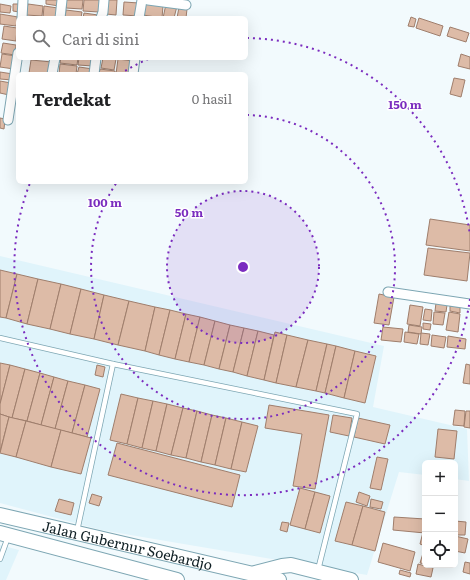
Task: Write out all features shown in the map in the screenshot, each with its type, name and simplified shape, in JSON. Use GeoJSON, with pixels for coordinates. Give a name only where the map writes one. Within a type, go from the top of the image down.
{"type":"FeatureCollection","features":[{"type":"Feature","properties":{"kind":"highway","name":"Jalan Gubernur Soebardjo"},"geometry":{"type":"LineString","coordinates":[[0,515],[279,580]]}},
{"type":"Feature","properties":{"kind":"highway","name":"Jalan Gubernur Soebardjo"},"geometry":{"type":"LineString","coordinates":[[4,534],[177,580]]}},
{"type":"Feature","properties":{"kind":"highway"},"geometry":{"type":"LineString","coordinates":[[253,574],[291,565],[351,580]]}},
{"type":"Feature","properties":{"kind":"street"},"geometry":{"type":"LineString","coordinates":[[22,16],[23,0]]}},
{"type":"Feature","properties":{"kind":"street"},"geometry":{"type":"LineString","coordinates":[[60,16],[62,0]]}},
{"type":"Feature","properties":{"kind":"street"},"geometry":{"type":"LineString","coordinates":[[102,16],[104,0]]}},
{"type":"Feature","properties":{"kind":"street"},"geometry":{"type":"LineString","coordinates":[[140,16],[142,0]]}},
{"type":"Feature","properties":{"kind":"street"},"geometry":{"type":"LineString","coordinates":[[148,0],[175,2],[186,5]]}},
{"type":"Feature","properties":{"kind":"street"},"geometry":{"type":"LineString","coordinates":[[8,120],[17,60]]}},
{"type":"Feature","properties":{"kind":"street"},"geometry":{"type":"LineString","coordinates":[[52,72],[54,60]]}},
{"type":"Feature","properties":{"kind":"street"},"geometry":{"type":"LineString","coordinates":[[94,72],[96,60]]}},
{"type":"Feature","properties":{"kind":"street"},"geometry":{"type":"LineString","coordinates":[[133,72],[135,60]]}},
{"type":"Feature","properties":{"kind":"street"},"geometry":{"type":"LineString","coordinates":[[388,292],[470,304]]}},
{"type":"Feature","properties":{"kind":"lane"},"geometry":{"type":"LineString","coordinates":[[0,338],[113,364],[357,414],[318,572]]}},
{"type":"Feature","properties":{"kind":"lane"},"geometry":{"type":"LineString","coordinates":[[77,532],[113,364]]}},
{"type":"Feature","properties":{"kind":"lane"},"geometry":{"type":"LineString","coordinates":[[0,560],[4,534]]}},
{"type":"Feature","properties":{"kind":"shaded area"},"geometry":{"type":"Polygon","coordinates":[[[0,256],[384,346],[373,407],[467,429],[469,481],[458,479],[458,460],[422,460],[422,475],[399,472],[367,575],[101,530],[0,503],[0,256]]]}},
{"type":"Feature","properties":{"kind":"shaded area"},"geometry":{"type":"Polygon","coordinates":[[[0,545],[19,550],[6,580],[0,580],[0,545]]]}},
{"type":"Feature","properties":{"kind":"building"},"geometry":{"type":"Polygon","coordinates":[[[46,0],[60,0],[59,6],[46,4],[46,0]]]}},
{"type":"Feature","properties":{"kind":"building"},"geometry":{"type":"Polygon","coordinates":[[[66,0],[83,0],[82,9],[66,8],[66,0]]]}},
{"type":"Feature","properties":{"kind":"building"},"geometry":{"type":"Polygon","coordinates":[[[84,0],[101,0],[99,12],[83,11],[84,0]]]}},
{"type":"Feature","properties":{"kind":"building"},"geometry":{"type":"Polygon","coordinates":[[[108,0],[117,0],[116,15],[106,14],[108,0]]]}},
{"type":"Feature","properties":{"kind":"building"},"geometry":{"type":"Polygon","coordinates":[[[124,2],[139,3],[138,16],[123,15],[124,2]]]}},
{"type":"Feature","properties":{"kind":"building"},"geometry":{"type":"Polygon","coordinates":[[[0,4],[11,6],[10,13],[0,12],[0,4]]]}},
{"type":"Feature","properties":{"kind":"building"},"geometry":{"type":"Polygon","coordinates":[[[13,4],[19,4],[19,12],[13,11],[13,4]]]}},
{"type":"Feature","properties":{"kind":"building"},"geometry":{"type":"Polygon","coordinates":[[[28,4],[43,6],[42,16],[26,15],[28,4]]]}},
{"type":"Feature","properties":{"kind":"building"},"geometry":{"type":"Polygon","coordinates":[[[145,4],[163,6],[162,16],[143,15],[145,4]]]}},
{"type":"Feature","properties":{"kind":"building"},"geometry":{"type":"Polygon","coordinates":[[[166,4],[177,6],[174,16],[163,16],[166,4]]]}},
{"type":"Feature","properties":{"kind":"building"},"geometry":{"type":"Polygon","coordinates":[[[44,6],[58,8],[57,16],[43,16],[44,6]]]}},
{"type":"Feature","properties":{"kind":"building"},"geometry":{"type":"Polygon","coordinates":[[[179,7],[187,9],[186,16],[177,16],[179,7]]]}},
{"type":"Feature","properties":{"kind":"building"},"geometry":{"type":"Polygon","coordinates":[[[66,10],[82,12],[81,16],[65,16],[66,10]]]}},
{"type":"Feature","properties":{"kind":"building"},"geometry":{"type":"Polygon","coordinates":[[[84,13],[98,15],[98,16],[83,16],[84,13]]]}},
{"type":"Feature","properties":{"kind":"building"},"geometry":{"type":"Polygon","coordinates":[[[0,14],[16,17],[16,26],[0,24],[0,14]]]}},
{"type":"Feature","properties":{"kind":"building"},"geometry":{"type":"Polygon","coordinates":[[[411,17],[416,19],[414,27],[408,26],[411,17]]]}},
{"type":"Feature","properties":{"kind":"building"},"geometry":{"type":"Polygon","coordinates":[[[419,18],[443,26],[440,36],[416,28],[419,18]]]}},
{"type":"Feature","properties":{"kind":"building"},"geometry":{"type":"Polygon","coordinates":[[[4,26],[16,28],[16,41],[2,39],[4,26]]]}},
{"type":"Feature","properties":{"kind":"building"},"geometry":{"type":"Polygon","coordinates":[[[450,27],[469,33],[466,42],[447,36],[450,27]]]}},
{"type":"Feature","properties":{"kind":"building"},"geometry":{"type":"Polygon","coordinates":[[[3,43],[16,45],[15,55],[1,53],[3,43]]]}},
{"type":"Feature","properties":{"kind":"building"},"geometry":{"type":"Polygon","coordinates":[[[2,54],[16,56],[14,69],[0,67],[2,54]]]}},
{"type":"Feature","properties":{"kind":"building"},"geometry":{"type":"Polygon","coordinates":[[[461,54],[470,57],[470,69],[458,66],[461,54]]]}},
{"type":"Feature","properties":{"kind":"building"},"geometry":{"type":"Polygon","coordinates":[[[31,60],[52,62],[50,72],[29,72],[31,60]]]}},
{"type":"Feature","properties":{"kind":"building"},"geometry":{"type":"Polygon","coordinates":[[[61,60],[78,60],[77,65],[60,63],[61,60]]]}},
{"type":"Feature","properties":{"kind":"building"},"geometry":{"type":"Polygon","coordinates":[[[79,60],[94,60],[93,66],[78,65],[79,60]]]}},
{"type":"Feature","properties":{"kind":"building"},"geometry":{"type":"Polygon","coordinates":[[[103,60],[116,60],[114,70],[101,68],[103,60]]]}},
{"type":"Feature","properties":{"kind":"building"},"geometry":{"type":"Polygon","coordinates":[[[118,60],[133,61],[131,72],[116,72],[118,60]]]}},
{"type":"Feature","properties":{"kind":"building"},"geometry":{"type":"Polygon","coordinates":[[[60,64],[77,66],[76,72],[59,72],[60,64]]]}},
{"type":"Feature","properties":{"kind":"building"},"geometry":{"type":"Polygon","coordinates":[[[79,67],[93,69],[92,72],[78,72],[79,67]]]}},
{"type":"Feature","properties":{"kind":"building"},"geometry":{"type":"Polygon","coordinates":[[[100,69],[115,71],[115,72],[99,72],[100,69]]]}},
{"type":"Feature","properties":{"kind":"building"},"geometry":{"type":"Polygon","coordinates":[[[0,72],[13,74],[12,80],[0,79],[0,72]]]}},
{"type":"Feature","properties":{"kind":"building"},"geometry":{"type":"Polygon","coordinates":[[[454,78],[465,80],[461,97],[450,94],[454,78]]]}},
{"type":"Feature","properties":{"kind":"building"},"geometry":{"type":"Polygon","coordinates":[[[0,81],[11,83],[9,95],[0,93],[0,81]]]}},
{"type":"Feature","properties":{"kind":"building"},"geometry":{"type":"Polygon","coordinates":[[[0,118],[5,119],[4,129],[0,128],[0,118]]]}},
{"type":"Feature","properties":{"kind":"building"},"geometry":{"type":"Polygon","coordinates":[[[430,219],[470,225],[470,251],[426,245],[430,219]]]}},
{"type":"Feature","properties":{"kind":"building"},"geometry":{"type":"Polygon","coordinates":[[[428,248],[470,253],[467,281],[424,275],[428,248]]]}},
{"type":"Feature","properties":{"kind":"building"},"geometry":{"type":"Polygon","coordinates":[[[0,270],[17,274],[6,318],[0,317],[0,270]]]}},
{"type":"Feature","properties":{"kind":"building"},"geometry":{"type":"Polygon","coordinates":[[[17,274],[38,279],[27,324],[6,318],[17,274]]]}},
{"type":"Feature","properties":{"kind":"building"},"geometry":{"type":"Polygon","coordinates":[[[38,279],[61,284],[50,329],[27,324],[38,279]]]}},
{"type":"Feature","properties":{"kind":"building"},"geometry":{"type":"Polygon","coordinates":[[[61,284],[81,289],[70,334],[50,329],[61,284]]]}},
{"type":"Feature","properties":{"kind":"building"},"geometry":{"type":"Polygon","coordinates":[[[81,289],[104,295],[94,339],[70,334],[81,289]]]}},
{"type":"Feature","properties":{"kind":"building"},"geometry":{"type":"Polygon","coordinates":[[[379,294],[394,297],[389,325],[374,323],[379,294]]]}},
{"type":"Feature","properties":{"kind":"building"},"geometry":{"type":"Polygon","coordinates":[[[104,295],[129,301],[118,345],[94,339],[104,295]]]}},
{"type":"Feature","properties":{"kind":"building"},"geometry":{"type":"Polygon","coordinates":[[[129,301],[155,307],[145,351],[118,345],[129,301]]]}},
{"type":"Feature","properties":{"kind":"building"},"geometry":{"type":"Polygon","coordinates":[[[436,303],[447,305],[446,312],[435,311],[436,303]]]}},
{"type":"Feature","properties":{"kind":"building"},"geometry":{"type":"Polygon","coordinates":[[[410,305],[423,307],[420,326],[407,324],[410,305]]]}},
{"type":"Feature","properties":{"kind":"building"},"geometry":{"type":"Polygon","coordinates":[[[450,306],[460,307],[460,313],[450,311],[450,306]]]}},
{"type":"Feature","properties":{"kind":"building"},"geometry":{"type":"Polygon","coordinates":[[[155,307],[170,310],[159,355],[145,351],[155,307]]]}},
{"type":"Feature","properties":{"kind":"building"},"geometry":{"type":"Polygon","coordinates":[[[425,309],[432,310],[431,321],[423,320],[425,309]]]}},
{"type":"Feature","properties":{"kind":"building"},"geometry":{"type":"Polygon","coordinates":[[[170,310],[186,314],[175,359],[159,355],[170,310]]]}},
{"type":"Feature","properties":{"kind":"building"},"geometry":{"type":"Polygon","coordinates":[[[434,312],[445,313],[443,325],[433,324],[434,312]]]}},
{"type":"Feature","properties":{"kind":"building"},"geometry":{"type":"Polygon","coordinates":[[[449,312],[460,314],[458,332],[446,330],[449,312]]]}},
{"type":"Feature","properties":{"kind":"building"},"geometry":{"type":"Polygon","coordinates":[[[186,314],[200,317],[189,362],[175,359],[186,314]]]}},
{"type":"Feature","properties":{"kind":"building"},"geometry":{"type":"Polygon","coordinates":[[[200,317],[215,321],[204,365],[189,362],[200,317]]]}},
{"type":"Feature","properties":{"kind":"building"},"geometry":{"type":"Polygon","coordinates":[[[215,321],[230,325],[219,369],[204,365],[215,321]]]}},
{"type":"Feature","properties":{"kind":"building"},"geometry":{"type":"Polygon","coordinates":[[[423,323],[431,324],[430,330],[423,329],[423,323]]]}},
{"type":"Feature","properties":{"kind":"building"},"geometry":{"type":"Polygon","coordinates":[[[230,325],[244,328],[233,372],[219,369],[230,325]]]}},
{"type":"Feature","properties":{"kind":"building"},"geometry":{"type":"Polygon","coordinates":[[[409,325],[422,327],[421,334],[408,332],[409,325]]]}},
{"type":"Feature","properties":{"kind":"building"},"geometry":{"type":"Polygon","coordinates":[[[383,327],[403,329],[401,342],[381,340],[383,327]]]}},
{"type":"Feature","properties":{"kind":"building"},"geometry":{"type":"Polygon","coordinates":[[[244,328],[258,331],[247,376],[233,372],[244,328]]]}},
{"type":"Feature","properties":{"kind":"building"},"geometry":{"type":"Polygon","coordinates":[[[258,331],[274,335],[264,380],[247,376],[258,331]]]}},
{"type":"Feature","properties":{"kind":"building"},"geometry":{"type":"Polygon","coordinates":[[[275,332],[287,335],[276,383],[264,380],[275,332]]]}},
{"type":"Feature","properties":{"kind":"building"},"geometry":{"type":"Polygon","coordinates":[[[405,332],[419,334],[417,344],[404,342],[405,332]]]}},
{"type":"Feature","properties":{"kind":"building"},"geometry":{"type":"Polygon","coordinates":[[[421,333],[430,334],[428,345],[420,344],[421,333]]]}},
{"type":"Feature","properties":{"kind":"building"},"geometry":{"type":"Polygon","coordinates":[[[287,335],[308,340],[296,387],[276,383],[287,335]]]}},
{"type":"Feature","properties":{"kind":"building"},"geometry":{"type":"Polygon","coordinates":[[[432,335],[446,337],[444,348],[431,346],[432,335]]]}},
{"type":"Feature","properties":{"kind":"building"},"geometry":{"type":"Polygon","coordinates":[[[448,336],[466,339],[465,349],[447,347],[448,336]]]}},
{"type":"Feature","properties":{"kind":"building"},"geometry":{"type":"Polygon","coordinates":[[[308,340],[327,344],[316,391],[296,387],[308,340]]]}},
{"type":"Feature","properties":{"kind":"building"},"geometry":{"type":"Polygon","coordinates":[[[327,344],[336,346],[325,393],[316,391],[327,344]]]}},
{"type":"Feature","properties":{"kind":"building"},"geometry":{"type":"Polygon","coordinates":[[[336,346],[355,351],[344,398],[325,393],[336,346]]]}},
{"type":"Feature","properties":{"kind":"building"},"geometry":{"type":"Polygon","coordinates":[[[355,351],[376,356],[365,403],[344,398],[355,351]]]}},
{"type":"Feature","properties":{"kind":"building"},"geometry":{"type":"Polygon","coordinates":[[[0,363],[10,365],[0,404],[0,363]]]}},
{"type":"Feature","properties":{"kind":"building"},"geometry":{"type":"Polygon","coordinates":[[[466,364],[470,365],[470,384],[463,383],[466,364]]]}},
{"type":"Feature","properties":{"kind":"building"},"geometry":{"type":"Polygon","coordinates":[[[10,365],[25,369],[12,418],[0,414],[0,404],[10,365]]]}},
{"type":"Feature","properties":{"kind":"building"},"geometry":{"type":"Polygon","coordinates":[[[97,365],[105,367],[103,377],[95,375],[97,365]]]}},
{"type":"Feature","properties":{"kind":"building"},"geometry":{"type":"Polygon","coordinates":[[[25,369],[40,373],[27,421],[12,418],[25,369]]]}},
{"type":"Feature","properties":{"kind":"building"},"geometry":{"type":"Polygon","coordinates":[[[40,373],[54,377],[41,425],[27,421],[40,373]]]}},
{"type":"Feature","properties":{"kind":"building"},"geometry":{"type":"Polygon","coordinates":[[[54,377],[68,381],[55,429],[41,425],[54,377]]]}},
{"type":"Feature","properties":{"kind":"building"},"geometry":{"type":"Polygon","coordinates":[[[68,381],[85,385],[72,433],[55,429],[68,381]]]}},
{"type":"Feature","properties":{"kind":"building"},"geometry":{"type":"Polygon","coordinates":[[[85,385],[100,389],[87,437],[72,433],[85,385]]]}},
{"type":"Feature","properties":{"kind":"building"},"geometry":{"type":"Polygon","coordinates":[[[121,394],[138,398],[127,444],[110,440],[121,394]]]}},
{"type":"Feature","properties":{"kind":"building"},"geometry":{"type":"Polygon","coordinates":[[[138,398],[153,401],[142,448],[127,444],[138,398]]]}},
{"type":"Feature","properties":{"kind":"building"},"geometry":{"type":"Polygon","coordinates":[[[153,401],[167,404],[156,451],[142,448],[153,401]]]}},
{"type":"Feature","properties":{"kind":"building"},"geometry":{"type":"Polygon","coordinates":[[[167,404],[183,408],[171,455],[156,451],[167,404]]]}},
{"type":"Feature","properties":{"kind":"building"},"geometry":{"type":"Polygon","coordinates":[[[269,405],[329,415],[315,489],[293,486],[302,434],[265,428],[269,405]]]}},
{"type":"Feature","properties":{"kind":"building"},"geometry":{"type":"Polygon","coordinates":[[[183,408],[197,411],[186,458],[171,455],[183,408]]]}},
{"type":"Feature","properties":{"kind":"building"},"geometry":{"type":"Polygon","coordinates":[[[455,410],[465,411],[464,426],[453,425],[455,410]]]}},
{"type":"Feature","properties":{"kind":"building"},"geometry":{"type":"Polygon","coordinates":[[[197,411],[212,415],[201,462],[186,458],[197,411]]]}},
{"type":"Feature","properties":{"kind":"building"},"geometry":{"type":"Polygon","coordinates":[[[466,411],[470,411],[470,428],[464,427],[466,411]]]}},
{"type":"Feature","properties":{"kind":"building"},"geometry":{"type":"Polygon","coordinates":[[[0,414],[9,417],[0,452],[0,414]]]}},
{"type":"Feature","properties":{"kind":"building"},"geometry":{"type":"Polygon","coordinates":[[[212,415],[226,418],[215,465],[201,462],[212,415]]]}},
{"type":"Feature","properties":{"kind":"building"},"geometry":{"type":"Polygon","coordinates":[[[333,415],[352,418],[349,436],[330,432],[333,415]]]}},
{"type":"Feature","properties":{"kind":"building"},"geometry":{"type":"Polygon","coordinates":[[[9,417],[26,421],[16,457],[0,453],[9,417]]]}},
{"type":"Feature","properties":{"kind":"building"},"geometry":{"type":"Polygon","coordinates":[[[226,418],[242,422],[231,469],[215,465],[226,418]]]}},
{"type":"Feature","properties":{"kind":"building"},"geometry":{"type":"Polygon","coordinates":[[[358,418],[390,425],[385,444],[354,437],[358,418]]]}},
{"type":"Feature","properties":{"kind":"building"},"geometry":{"type":"Polygon","coordinates":[[[26,421],[61,430],[51,467],[16,457],[26,421]]]}},
{"type":"Feature","properties":{"kind":"building"},"geometry":{"type":"Polygon","coordinates":[[[242,422],[258,426],[246,472],[231,469],[242,422]]]}},
{"type":"Feature","properties":{"kind":"building"},"geometry":{"type":"Polygon","coordinates":[[[438,429],[457,431],[454,459],[435,457],[438,429]]]}},
{"type":"Feature","properties":{"kind":"building"},"geometry":{"type":"Polygon","coordinates":[[[61,430],[91,438],[81,474],[51,467],[61,430]]]}},
{"type":"Feature","properties":{"kind":"building"},"geometry":{"type":"Polygon","coordinates":[[[117,443],[240,475],[232,507],[108,475],[117,443]]]}},
{"type":"Feature","properties":{"kind":"building"},"geometry":{"type":"Polygon","coordinates":[[[377,457],[388,459],[381,490],[370,488],[377,457]]]}},
{"type":"Feature","properties":{"kind":"building"},"geometry":{"type":"Polygon","coordinates":[[[300,488],[315,492],[305,529],[290,525],[300,488]]]}},
{"type":"Feature","properties":{"kind":"building"},"geometry":{"type":"Polygon","coordinates":[[[315,492],[330,496],[320,533],[305,529],[315,492]]]}},
{"type":"Feature","properties":{"kind":"building"},"geometry":{"type":"Polygon","coordinates":[[[359,492],[370,496],[367,506],[356,502],[359,492]]]}},
{"type":"Feature","properties":{"kind":"building"},"geometry":{"type":"Polygon","coordinates":[[[92,494],[102,497],[99,506],[89,503],[92,494]]]}},
{"type":"Feature","properties":{"kind":"building"},"geometry":{"type":"Polygon","coordinates":[[[59,499],[74,503],[71,515],[55,511],[59,499]]]}},
{"type":"Feature","properties":{"kind":"building"},"geometry":{"type":"Polygon","coordinates":[[[371,499],[383,502],[381,509],[370,507],[371,499]]]}},
{"type":"Feature","properties":{"kind":"building"},"geometry":{"type":"Polygon","coordinates":[[[346,502],[363,506],[352,545],[335,541],[346,502]]]}},
{"type":"Feature","properties":{"kind":"building"},"geometry":{"type":"Polygon","coordinates":[[[363,506],[385,512],[375,551],[352,545],[363,506]]]}},
{"type":"Feature","properties":{"kind":"building"},"geometry":{"type":"Polygon","coordinates":[[[394,517],[422,519],[422,533],[393,530],[394,517]]]}},
{"type":"Feature","properties":{"kind":"building"},"geometry":{"type":"Polygon","coordinates":[[[458,521],[466,522],[465,535],[458,535],[458,521]]]}},
{"type":"Feature","properties":{"kind":"building"},"geometry":{"type":"Polygon","coordinates":[[[282,522],[289,523],[287,532],[280,530],[282,522]]]}},
{"type":"Feature","properties":{"kind":"building"},"geometry":{"type":"Polygon","coordinates":[[[458,537],[468,539],[465,553],[458,552],[458,537]]]}},
{"type":"Feature","properties":{"kind":"building"},"geometry":{"type":"Polygon","coordinates":[[[383,543],[415,552],[410,571],[378,562],[383,543]]]}},
{"type":"Feature","properties":{"kind":"building"},"geometry":{"type":"Polygon","coordinates":[[[465,562],[470,563],[470,574],[463,572],[465,562]]]}},
{"type":"Feature","properties":{"kind":"building"},"geometry":{"type":"Polygon","coordinates":[[[418,564],[422,565],[422,568],[433,568],[431,577],[416,574],[418,564]]]}},
{"type":"Feature","properties":{"kind":"building"},"geometry":{"type":"Polygon","coordinates":[[[400,570],[411,573],[410,577],[399,574],[400,570]]]}}]}
